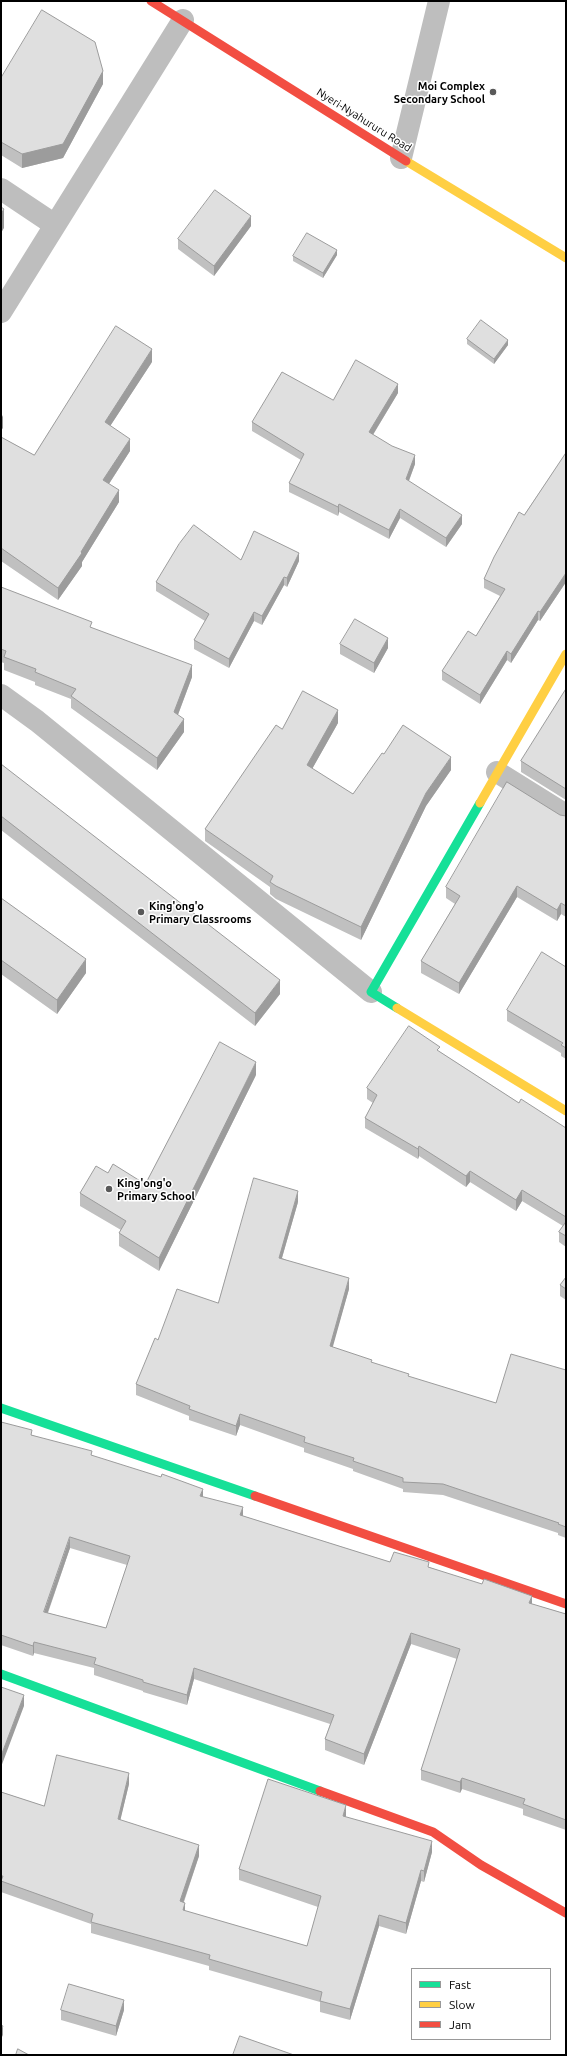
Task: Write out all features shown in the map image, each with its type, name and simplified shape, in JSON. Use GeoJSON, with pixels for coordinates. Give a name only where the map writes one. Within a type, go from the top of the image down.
{"type":"FeatureCollection","features":[{"type":"Feature","properties":{"kind":"street","name":"Nyeri-Nyahururu Road"},"geometry":{"type":"LineString","coordinates":[[150,1],[566,258]]}},
{"type":"Feature","properties":{"kind":"street"},"geometry":{"type":"LineString","coordinates":[[402,158],[439,1]]}},
{"type":"Feature","properties":{"kind":"street"},"geometry":{"type":"LineString","coordinates":[[1,312],[183,20]]}},
{"type":"Feature","properties":{"kind":"street"},"geometry":{"type":"LineString","coordinates":[[1,189],[55,225]]}},
{"type":"Feature","properties":{"kind":"street"},"geometry":{"type":"LineString","coordinates":[[371,992],[566,654]]}},
{"type":"Feature","properties":{"kind":"street"},"geometry":{"type":"LineString","coordinates":[[1,695],[37,721],[371,992],[566,1112]]}},
{"type":"Feature","properties":{"kind":"street"},"geometry":{"type":"LineString","coordinates":[[497,772],[566,815]]}},
{"type":"Feature","properties":{"kind":"street"},"geometry":{"type":"LineString","coordinates":[[1,1408],[566,1604]]}},
{"type":"Feature","properties":{"kind":"street"},"geometry":{"type":"LineString","coordinates":[[1,1674],[433,1832],[481,1865],[566,1913]]}},
{"type":"Feature","properties":{"kind":"building"},"geometry":{"type":"Polygon","coordinates":[[[42,10],[95,42],[103,71],[63,144],[22,154],[1,142],[1,78],[42,10]]]}},
{"type":"Feature","properties":{"kind":"building"},"geometry":{"type":"Polygon","coordinates":[[[215,190],[251,216],[214,266],[178,239],[215,190]]]}},
{"type":"Feature","properties":{"kind":"building"},"geometry":{"type":"Polygon","coordinates":[[[1,207],[4,209],[1,214],[1,207]]]}},
{"type":"Feature","properties":{"kind":"building"},"geometry":{"type":"Polygon","coordinates":[[[307,233],[337,250],[323,273],[293,256],[307,233]]]}},
{"type":"Feature","properties":{"kind":"building"},"geometry":{"type":"Polygon","coordinates":[[[481,320],[508,340],[494,359],[467,339],[481,320]]]}},
{"type":"Feature","properties":{"kind":"building"},"geometry":{"type":"Polygon","coordinates":[[[116,326],[152,349],[105,422],[130,439],[103,480],[119,490],[81,552],[82,553],[58,588],[1,548],[1,437],[34,455],[116,326]]]}},
{"type":"Feature","properties":{"kind":"building"},"geometry":{"type":"Polygon","coordinates":[[[356,360],[398,384],[369,432],[392,446],[415,455],[406,479],[462,515],[446,538],[400,509],[389,530],[339,504],[338,507],[289,483],[304,454],[252,422],[282,372],[333,400],[356,360]]]}},
{"type":"Feature","properties":{"kind":"building"},"geometry":{"type":"Polygon","coordinates":[[[566,453],[566,573],[540,612],[538,611],[511,654],[507,651],[480,695],[442,671],[468,631],[476,636],[505,589],[484,579],[494,557],[519,512],[524,515],[566,453]]]}},
{"type":"Feature","properties":{"kind":"building"},"geometry":{"type":"Polygon","coordinates":[[[194,525],[241,560],[254,531],[299,553],[287,578],[284,577],[262,616],[254,612],[229,659],[194,640],[209,614],[156,582],[179,544],[194,525]]]}},
{"type":"Feature","properties":{"kind":"building"},"geometry":{"type":"Polygon","coordinates":[[[1,587],[92,622],[90,627],[192,665],[174,712],[184,719],[157,758],[71,696],[76,689],[35,672],[36,669],[4,657],[6,651],[1,649],[1,587]]]}},
{"type":"Feature","properties":{"kind":"building"},"geometry":{"type":"Polygon","coordinates":[[[355,619],[388,638],[374,663],[340,644],[355,619]]]}},
{"type":"Feature","properties":{"kind":"building"},"geometry":{"type":"Polygon","coordinates":[[[566,689],[566,789],[521,761],[566,689]]]}},
{"type":"Feature","properties":{"kind":"building"},"geometry":{"type":"Polygon","coordinates":[[[303,691],[338,710],[307,765],[353,794],[382,753],[384,754],[403,725],[451,757],[426,793],[361,927],[276,886],[270,882],[273,876],[205,829],[276,725],[282,729],[303,691]]]}},
{"type":"Feature","properties":{"kind":"building","name":"King'ong'o Primary Classrooms"},"geometry":{"type":"Polygon","coordinates":[[[1,764],[280,980],[255,1013],[1,816],[1,764]]]}},
{"type":"Feature","properties":{"kind":"building"},"geometry":{"type":"Polygon","coordinates":[[[507,782],[560,815],[566,816],[566,906],[561,903],[557,910],[517,886],[459,983],[421,961],[460,896],[446,887],[507,782]]]}},
{"type":"Feature","properties":{"kind":"building"},"geometry":{"type":"Polygon","coordinates":[[[1,898],[86,959],[57,1000],[1,960],[1,898]]]}},
{"type":"Feature","properties":{"kind":"building"},"geometry":{"type":"Polygon","coordinates":[[[542,952],[566,967],[566,1048],[561,1045],[563,1043],[507,1010],[542,952]]]}},
{"type":"Feature","properties":{"kind":"building"},"geometry":{"type":"Polygon","coordinates":[[[409,1026],[440,1047],[437,1050],[519,1103],[521,1099],[566,1128],[566,1217],[522,1190],[516,1200],[470,1171],[466,1176],[419,1146],[418,1149],[365,1118],[377,1095],[367,1088],[409,1026]]]}},
{"type":"Feature","properties":{"kind":"building"},"geometry":{"type":"Polygon","coordinates":[[[220,1042],[256,1062],[159,1258],[119,1233],[126,1221],[80,1193],[96,1166],[108,1173],[113,1164],[145,1184],[220,1042]]]}},
{"type":"Feature","properties":{"kind":"building"},"geometry":{"type":"Polygon","coordinates":[[[254,1178],[298,1191],[279,1258],[349,1278],[330,1346],[372,1360],[371,1362],[409,1374],[408,1376],[496,1403],[511,1354],[566,1370],[566,1527],[558,1524],[559,1523],[443,1484],[403,1482],[403,1478],[353,1461],[354,1458],[304,1442],[305,1437],[240,1414],[236,1426],[189,1409],[190,1406],[136,1384],[155,1338],[158,1340],[177,1289],[218,1303],[254,1178]]]}},
{"type":"Feature","properties":{"kind":"building"},"geometry":{"type":"Polygon","coordinates":[[[566,1222],[566,1236],[559,1232],[566,1222]]]}},
{"type":"Feature","properties":{"kind":"building"},"geometry":{"type":"Polygon","coordinates":[[[566,1277],[566,1289],[560,1285],[566,1277]]]}},
{"type":"Feature","properties":{"kind":"building"},"geometry":{"type":"Polygon","coordinates":[[[1,1422],[32,1430],[31,1435],[92,1451],[91,1455],[161,1477],[162,1474],[203,1489],[200,1496],[243,1507],[240,1515],[390,1562],[394,1552],[429,1562],[428,1567],[482,1584],[484,1579],[532,1596],[529,1603],[566,1614],[566,1820],[523,1804],[525,1799],[462,1778],[460,1782],[421,1770],[460,1649],[411,1633],[364,1754],[325,1739],[334,1715],[194,1668],[187,1695],[143,1682],[143,1680],[94,1664],[96,1658],[34,1642],[33,1646],[1,1635],[1,1422]],[[70,1537],[44,1612],[106,1628],[130,1556],[70,1537]]]}},
{"type":"Feature","properties":{"kind":"building"},"geometry":{"type":"Polygon","coordinates":[[[1,1687],[24,1695],[1,1756],[1,1687]]]}},
{"type":"Feature","properties":{"kind":"building"},"geometry":{"type":"Polygon","coordinates":[[[57,1755],[129,1773],[118,1819],[199,1845],[180,1901],[185,1903],[183,1910],[307,1946],[321,1896],[239,1869],[268,1779],[346,1805],[343,1816],[432,1841],[424,1871],[421,1870],[406,1923],[379,1915],[350,2009],[320,2001],[322,1992],[209,1959],[210,1955],[91,1922],[93,1914],[1,1881],[3,1876],[1,1876],[1,1792],[44,1806],[57,1755]]]}},
{"type":"Feature","properties":{"kind":"building"},"geometry":{"type":"Polygon","coordinates":[[[69,1984],[124,2000],[116,2026],[61,2010],[69,1984]]]}},
{"type":"Feature","properties":{"kind":"building"},"geometry":{"type":"Polygon","coordinates":[[[240,2036],[294,2055],[233,2055],[240,2036]]]}},
{"type":"Feature","properties":{"kind":"building"},"geometry":{"type":"Polygon","coordinates":[[[18,2049],[29,2055],[16,2055],[18,2049]]]}},
{"type":"Feature","properties":{"kind":"traffic: fast"},"geometry":{"type":"LineString","coordinates":[[397,1008],[371,992],[480,803]]}},
{"type":"Feature","properties":{"kind":"traffic: fast"},"geometry":{"type":"LineString","coordinates":[[1,1408],[255,1496]]}},
{"type":"Feature","properties":{"kind":"traffic: fast"},"geometry":{"type":"LineString","coordinates":[[1,1674],[320,1791]]}},
{"type":"Feature","properties":{"kind":"traffic: slow"},"geometry":{"type":"LineString","coordinates":[[406,161],[566,258]]}},
{"type":"Feature","properties":{"kind":"traffic: slow"},"geometry":{"type":"LineString","coordinates":[[480,803],[566,654]]}},
{"type":"Feature","properties":{"kind":"traffic: slow"},"geometry":{"type":"LineString","coordinates":[[397,1008],[566,1111]]}},
{"type":"Feature","properties":{"kind":"traffic: jam"},"geometry":{"type":"LineString","coordinates":[[151,1],[406,161]]}},
{"type":"Feature","properties":{"kind":"traffic: jam"},"geometry":{"type":"LineString","coordinates":[[255,1496],[566,1604]]}},
{"type":"Feature","properties":{"kind":"traffic: jam"},"geometry":{"type":"LineString","coordinates":[[320,1791],[433,1832],[481,1865],[566,1913]]}},
{"type":"Feature","properties":{"kind":"place","name":"Moi Complex Secondary School"},"geometry":{"type":"Point","coordinates":[493,92]}},
{"type":"Feature","properties":{"kind":"place","name":"King'ong'o Primary Classrooms"},"geometry":{"type":"Point","coordinates":[141,912]}},
{"type":"Feature","properties":{"kind":"place","name":"King'ong'o Primary School"},"geometry":{"type":"Point","coordinates":[109,1189]}}]}
